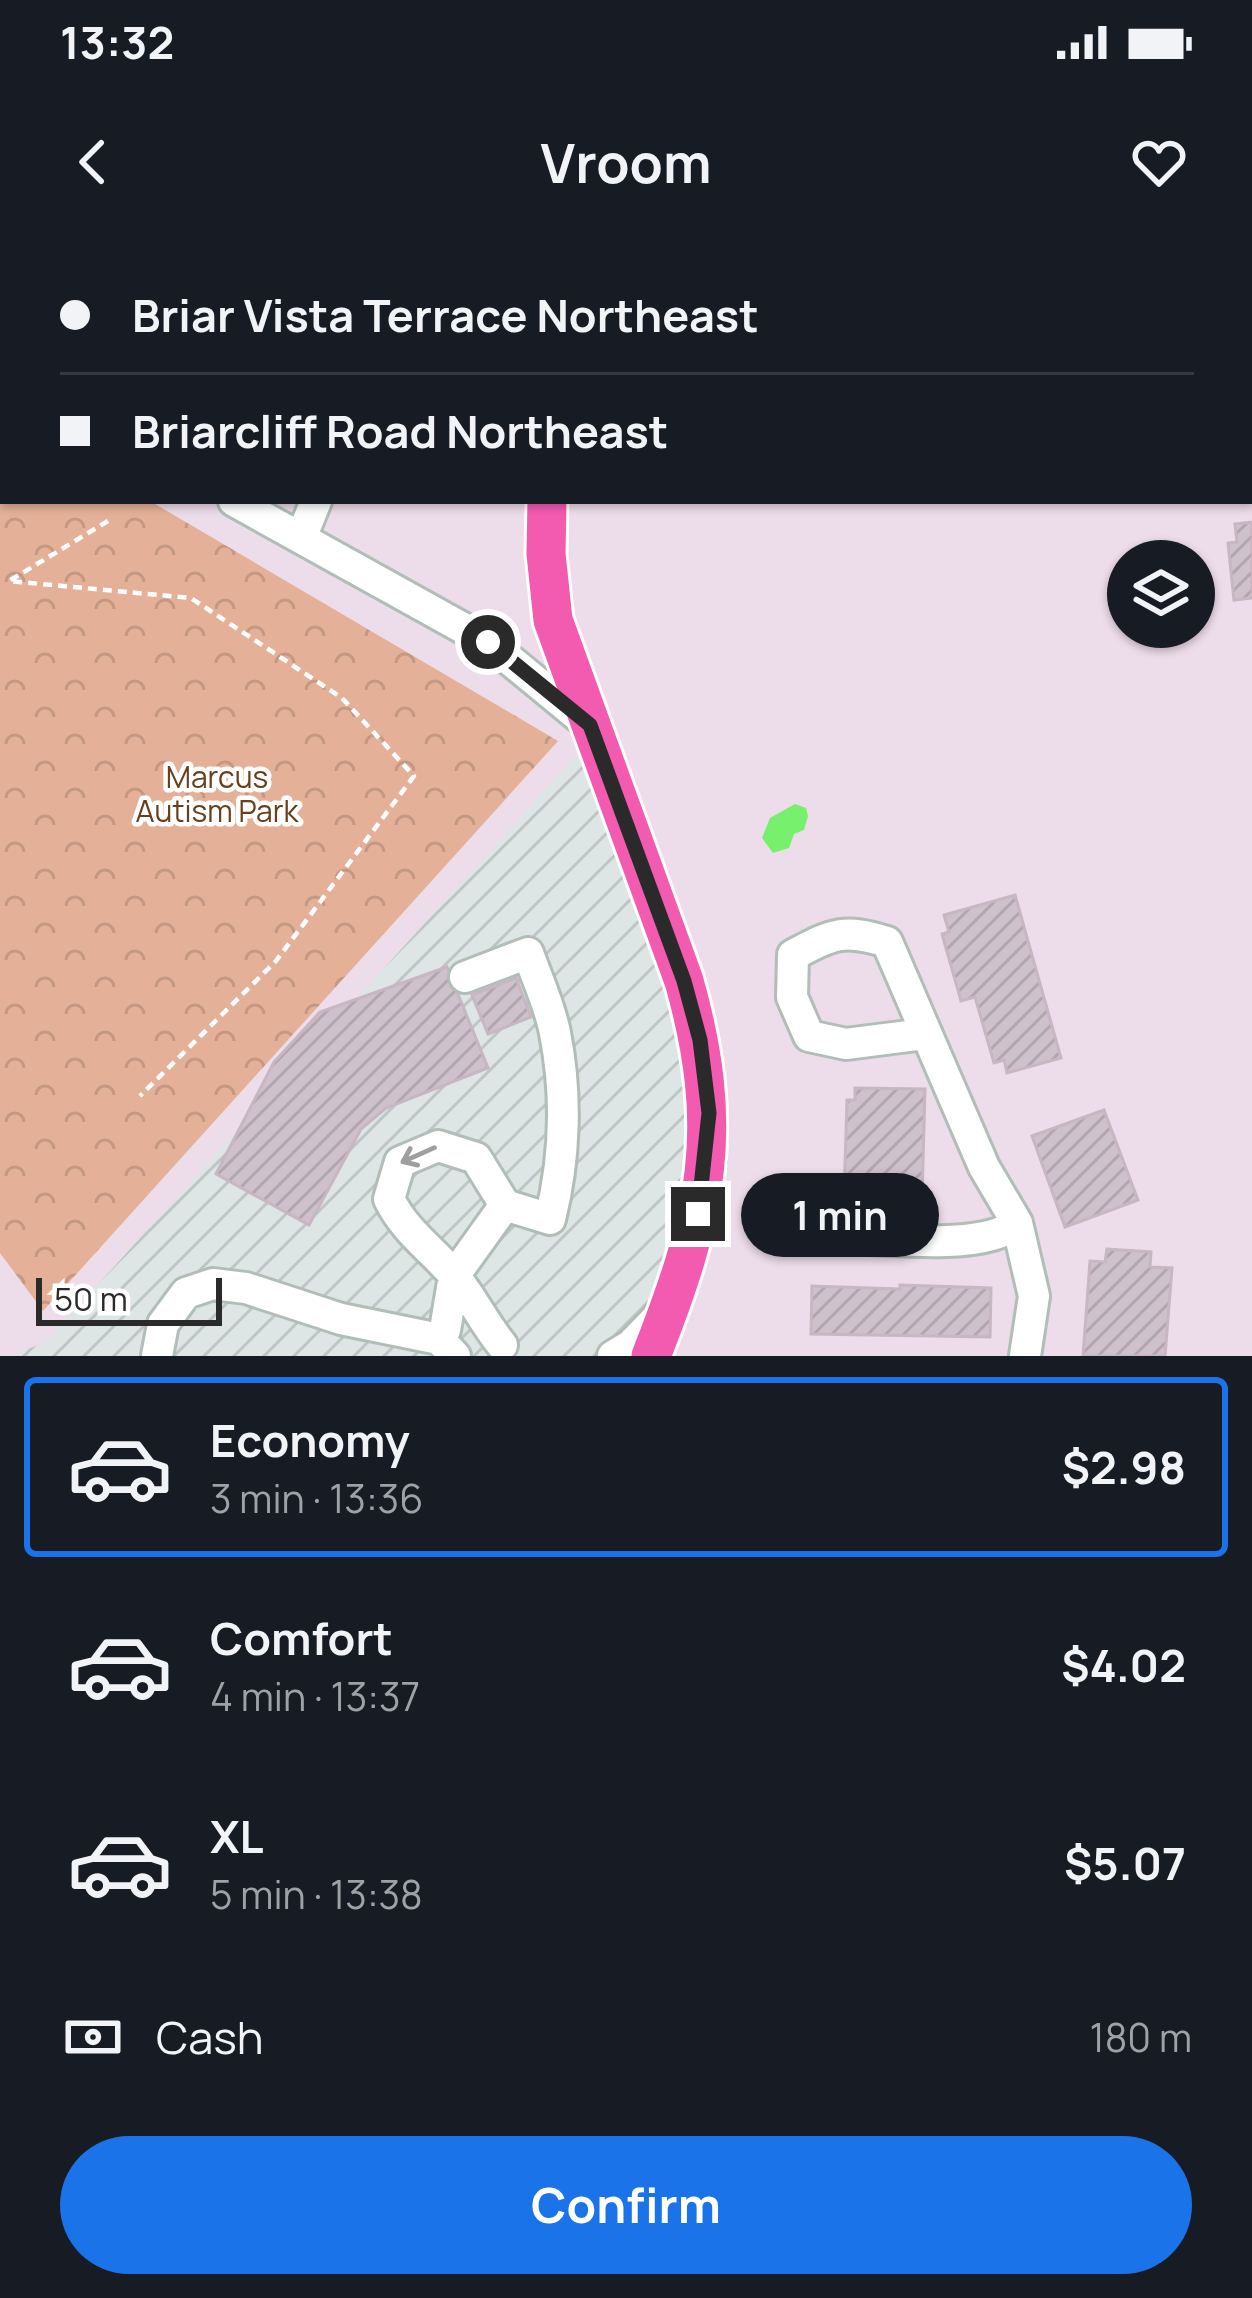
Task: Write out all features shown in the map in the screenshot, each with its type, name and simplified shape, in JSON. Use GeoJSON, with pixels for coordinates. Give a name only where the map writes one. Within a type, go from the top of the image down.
{"type":"FeatureCollection","features":[{"type":"Feature","properties":{"kind":"main road"},"geometry":{"type":"LineString","coordinates":[[547,504],[553,620],[684,981],[700,1040],[709,1113],[694,1237],[651,1356]]}},
{"type":"Feature","properties":{"kind":"street"},"geometry":{"type":"LineString","coordinates":[[239,504],[488,642],[590,725]]}},
{"type":"Feature","properties":{"kind":"street"},"geometry":{"type":"LineString","coordinates":[[301,538],[315,504]]}},
{"type":"Feature","properties":{"kind":"street"},"geometry":{"type":"LineString","coordinates":[[924,1034],[846,1044],[808,1036],[792,998],[793,955],[833,934],[858,932],[887,942],[984,1167],[1017,1223],[1034,1296],[1025,1356]]}},
{"type":"Feature","properties":{"kind":"street"},"geometry":{"type":"LineString","coordinates":[[464,977],[528,953],[555,1030],[562,1099],[561,1175],[550,1219],[505,1205],[476,1158],[438,1146],[400,1162],[389,1199],[402,1225],[454,1276],[479,1317],[513,1350]]}},
{"type":"Feature","properties":{"kind":"street"},"geometry":{"type":"LineString","coordinates":[[446,1342],[454,1276],[505,1205]]}},
{"type":"Feature","properties":{"kind":"street"},"geometry":{"type":"LineString","coordinates":[[865,1239],[948,1240],[1005,1233],[1017,1223]]}},
{"type":"Feature","properties":{"kind":"street"},"geometry":{"type":"LineString","coordinates":[[157,1356],[163,1324],[186,1293],[213,1284],[246,1288],[341,1319],[446,1342],[513,1350]]}},
{"type":"Feature","properties":{"kind":"street"},"geometry":{"type":"LineString","coordinates":[[614,1356],[672,1304]]}},
{"type":"Feature","properties":{"kind":"path"},"geometry":{"type":"LineString","coordinates":[[108,521],[8,580],[191,598],[342,698],[415,776],[276,962],[140,1096]]}},
{"type":"Feature","properties":{"kind":"shaded area"},"geometry":{"type":"Polygon","coordinates":[[[585,746],[714,1023],[732,1201],[662,1356],[9,1356],[46,1342],[585,746]]]}},
{"type":"Feature","properties":{"kind":"shaded area"},"geometry":{"type":"Polygon","coordinates":[[[795,804],[806,808],[804,830],[794,834],[789,848],[773,853],[762,838],[770,818],[795,804]]]}},
{"type":"Feature","properties":{"kind":"green space","name":"Marcus Autism Park"},"geometry":{"type":"Polygon","coordinates":[[[0,504],[155,504],[558,741],[43,1311],[0,1253],[0,504]]]}},
{"type":"Feature","properties":{"kind":"building"},"geometry":{"type":"Polygon","coordinates":[[[1252,522],[1252,598],[1234,600],[1228,543],[1237,542],[1235,524],[1252,522]]]}},
{"type":"Feature","properties":{"kind":"building"},"geometry":{"type":"Polygon","coordinates":[[[1015,895],[1061,1058],[1007,1073],[1004,1060],[994,1063],[975,997],[961,1001],[942,934],[949,932],[944,915],[1015,895]]]}},
{"type":"Feature","properties":{"kind":"building"},"geometry":{"type":"Polygon","coordinates":[[[447,967],[488,1068],[386,1108],[361,1129],[309,1225],[216,1174],[274,1062],[320,1012],[447,967]]]}},
{"type":"Feature","properties":{"kind":"building"},"geometry":{"type":"Polygon","coordinates":[[[516,978],[531,1017],[488,1034],[472,995],[516,978]]]}},
{"type":"Feature","properties":{"kind":"building"},"geometry":{"type":"Polygon","coordinates":[[[855,1088],[925,1089],[922,1199],[844,1197],[847,1100],[855,1100],[855,1088]]]}},
{"type":"Feature","properties":{"kind":"building"},"geometry":{"type":"Polygon","coordinates":[[[1104,1110],[1138,1200],[1065,1227],[1032,1136],[1104,1110]]]}},
{"type":"Feature","properties":{"kind":"building"},"geometry":{"type":"Polygon","coordinates":[[[1107,1249],[1151,1252],[1150,1267],[1172,1268],[1165,1356],[1083,1356],[1090,1261],[1105,1262],[1107,1249]]]}},
{"type":"Feature","properties":{"kind":"building"},"geometry":{"type":"Polygon","coordinates":[[[900,1285],[991,1288],[990,1337],[811,1334],[812,1286],[900,1289],[900,1285]]]}},
{"type":"Feature","properties":{"kind":"route"},"geometry":{"type":"LineString","coordinates":[[488,642],[590,725],[684,981],[700,1040],[709,1113],[698,1214]]}}]}
